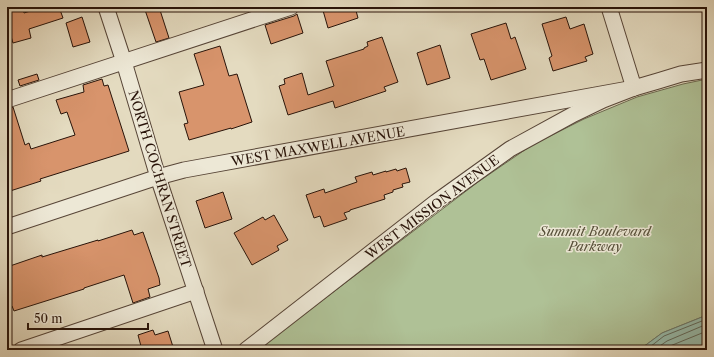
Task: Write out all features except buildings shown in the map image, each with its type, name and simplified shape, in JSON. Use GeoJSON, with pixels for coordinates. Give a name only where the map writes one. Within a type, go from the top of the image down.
{"type":"FeatureCollection","features":[{"type":"Feature","properties":{"kind":"street","name":"NORTH COCHRAN STREET"},"geometry":{"type":"LineString","coordinates":[[106,7],[158,176],[215,350]]}},
{"type":"Feature","properties":{"kind":"street"},"geometry":{"type":"LineString","coordinates":[[7,100],[291,7]]}},
{"type":"Feature","properties":{"kind":"street"},"geometry":{"type":"LineString","coordinates":[[609,7],[634,88],[681,74],[707,70]]}},
{"type":"Feature","properties":{"kind":"street","name":"WEST MAXWELL AVENUE"},"geometry":{"type":"LineString","coordinates":[[7,227],[158,176],[192,168],[634,88]]}},
{"type":"Feature","properties":{"kind":"street","name":"WEST MISSION AVENUE"},"geometry":{"type":"LineString","coordinates":[[246,350],[436,202],[510,149],[574,114],[603,100],[634,88]]}},
{"type":"Feature","properties":{"kind":"street"},"geometry":{"type":"LineString","coordinates":[[21,350],[196,291]]}},
{"type":"Feature","properties":{"kind":"green space","name":"Summit Boulevard Parkway"},"geometry":{"type":"Polygon","coordinates":[[[707,79],[707,315],[662,333],[639,350],[257,350],[478,182],[532,145],[584,119],[637,97],[707,79]]]}},
{"type":"Feature","properties":{"kind":"water"},"geometry":{"type":"Polygon","coordinates":[[[707,315],[707,350],[639,350],[662,333],[707,315]]]}}]}
